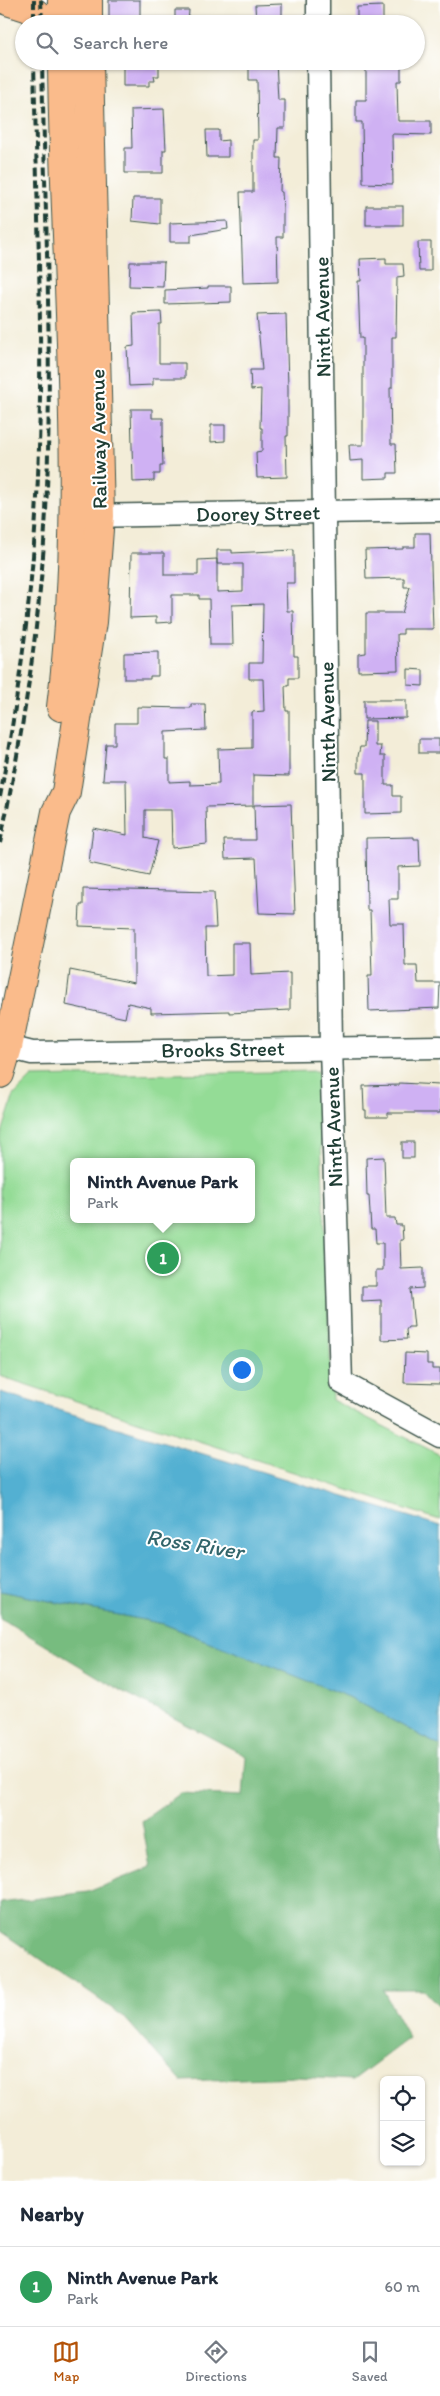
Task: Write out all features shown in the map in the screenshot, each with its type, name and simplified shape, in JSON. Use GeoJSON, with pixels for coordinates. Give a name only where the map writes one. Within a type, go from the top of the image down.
{"type":"FeatureCollection","features":[{"type":"Feature","properties":{"kind":"main road"},"geometry":{"type":"LineString","coordinates":[[62,0],[62,15]]}},
{"type":"Feature","properties":{"kind":"main road"},"geometry":{"type":"LineString","coordinates":[[88,0],[88,15]]}},
{"type":"Feature","properties":{"kind":"main road"},"geometry":{"type":"LineString","coordinates":[[12,2],[29,8],[38,15]]}},
{"type":"Feature","properties":{"kind":"main road","name":"Railway Avenue"},"geometry":{"type":"LineString","coordinates":[[0,1074],[8,1047],[56,812],[66,792],[92,622],[62,70]]}},
{"type":"Feature","properties":{"kind":"main road","name":"Railway Avenue"},"geometry":{"type":"LineString","coordinates":[[87,516],[89,70]]}},
{"type":"Feature","properties":{"kind":"street"},"geometry":{"type":"LineString","coordinates":[[318,0],[318,15]]}},
{"type":"Feature","properties":{"kind":"street","name":"Ninth Avenue"},"geometry":{"type":"LineString","coordinates":[[318,70],[331,1047],[341,1382],[440,1436]]}},
{"type":"Feature","properties":{"kind":"street","name":"Doorey Street"},"geometry":{"type":"LineString","coordinates":[[87,516],[440,510]]}},
{"type":"Feature","properties":{"kind":"street","name":"Brooks Street"},"geometry":{"type":"LineString","coordinates":[[8,1047],[32,1052],[440,1047]]}},
{"type":"Feature","properties":{"kind":"green space"},"geometry":{"type":"Polygon","coordinates":[[[318,1071],[332,1400],[440,1455],[440,1520],[0,1376],[0,1139],[14,1095],[32,1077],[318,1071]]]}},
{"type":"Feature","properties":{"kind":"green space"},"geometry":{"type":"Polygon","coordinates":[[[0,1591],[164,1624],[349,1697],[440,1746],[440,2007],[424,1990],[383,1990],[409,2038],[353,2080],[298,2077],[181,2081],[123,2016],[0,1931],[0,1903],[88,1892],[150,1867],[142,1821],[181,1793],[243,1796],[246,1756],[115,1687],[0,1618],[0,1591]]]}},
{"type":"Feature","properties":{"kind":"water","name":"Ross River"},"geometry":{"type":"Polygon","coordinates":[[[0,1392],[440,1526],[440,1746],[349,1697],[164,1624],[0,1591],[0,1392]]]}},
{"type":"Feature","properties":{"kind":"building"},"geometry":{"type":"Polygon","coordinates":[[[109,0],[140,0],[140,15],[109,15],[109,0]]]}},
{"type":"Feature","properties":{"kind":"building"},"geometry":{"type":"Polygon","coordinates":[[[282,4],[282,15],[256,15],[255,5],[282,4]]]}},
{"type":"Feature","properties":{"kind":"building"},"geometry":{"type":"Polygon","coordinates":[[[383,6],[383,15],[357,15],[357,7],[383,6]]]}},
{"type":"Feature","properties":{"kind":"building"},"geometry":{"type":"Polygon","coordinates":[[[175,10],[189,10],[189,15],[175,15],[175,10]]]}},
{"type":"Feature","properties":{"kind":"building"},"geometry":{"type":"Polygon","coordinates":[[[123,70],[159,70],[159,76],[154,76],[155,81],[149,81],[149,86],[123,86],[123,70]]]}},
{"type":"Feature","properties":{"kind":"building"},"geometry":{"type":"Polygon","coordinates":[[[249,70],[276,70],[278,100],[285,100],[285,128],[278,128],[277,158],[281,158],[280,192],[282,192],[283,237],[277,237],[278,282],[243,283],[240,192],[253,192],[253,140],[258,140],[257,80],[249,80],[249,70]]]}},
{"type":"Feature","properties":{"kind":"building"},"geometry":{"type":"Polygon","coordinates":[[[366,70],[401,70],[401,81],[397,81],[398,121],[431,121],[431,135],[392,134],[393,184],[363,183],[362,122],[356,122],[356,100],[366,100],[366,70]]]}},
{"type":"Feature","properties":{"kind":"building"},"geometry":{"type":"Polygon","coordinates":[[[164,109],[166,150],[163,150],[163,173],[125,173],[125,148],[132,148],[131,110],[164,109]]]}},
{"type":"Feature","properties":{"kind":"building"},"geometry":{"type":"Polygon","coordinates":[[[206,130],[219,130],[219,141],[228,140],[228,157],[207,157],[206,130]]]}},
{"type":"Feature","properties":{"kind":"building"},"geometry":{"type":"Polygon","coordinates":[[[133,198],[160,198],[160,224],[132,221],[133,198]]]}},
{"type":"Feature","properties":{"kind":"building"},"geometry":{"type":"Polygon","coordinates":[[[366,206],[403,206],[403,225],[366,225],[366,206]]]}},
{"type":"Feature","properties":{"kind":"building"},"geometry":{"type":"Polygon","coordinates":[[[227,221],[228,229],[191,235],[191,242],[170,242],[170,223],[227,221]]]}},
{"type":"Feature","properties":{"kind":"building"},"geometry":{"type":"Polygon","coordinates":[[[418,242],[431,242],[431,271],[419,271],[418,242]]]}},
{"type":"Feature","properties":{"kind":"building"},"geometry":{"type":"Polygon","coordinates":[[[386,258],[386,264],[403,264],[404,276],[397,277],[396,337],[392,337],[392,388],[390,388],[391,444],[396,444],[397,473],[388,473],[388,478],[363,479],[363,460],[350,461],[349,445],[363,445],[363,338],[360,338],[358,281],[361,281],[360,259],[386,258]]]}},
{"type":"Feature","properties":{"kind":"building"},"geometry":{"type":"Polygon","coordinates":[[[130,262],[164,262],[163,287],[129,286],[130,262]]]}},
{"type":"Feature","properties":{"kind":"building"},"geometry":{"type":"Polygon","coordinates":[[[208,286],[231,286],[231,302],[165,304],[165,290],[208,288],[208,286]]]}},
{"type":"Feature","properties":{"kind":"building"},"geometry":{"type":"Polygon","coordinates":[[[161,312],[162,324],[159,324],[159,363],[185,363],[185,378],[153,378],[153,385],[129,386],[127,347],[134,346],[133,313],[161,312]]]}},
{"type":"Feature","properties":{"kind":"building"},"geometry":{"type":"Polygon","coordinates":[[[286,314],[288,388],[287,477],[257,478],[256,452],[262,451],[262,428],[260,428],[261,389],[251,390],[250,370],[262,370],[257,315],[286,314]]]}},
{"type":"Feature","properties":{"kind":"building"},"geometry":{"type":"Polygon","coordinates":[[[131,409],[152,409],[152,418],[163,418],[163,466],[160,466],[160,474],[154,474],[154,481],[133,482],[131,409]]]}},
{"type":"Feature","properties":{"kind":"building"},"geometry":{"type":"Polygon","coordinates":[[[211,425],[225,425],[225,441],[211,442],[211,425]]]}},
{"type":"Feature","properties":{"kind":"building"},"geometry":{"type":"Polygon","coordinates":[[[415,533],[430,533],[433,629],[403,629],[403,634],[397,634],[398,670],[358,671],[358,654],[366,653],[366,613],[402,613],[410,587],[404,587],[404,578],[366,579],[365,550],[415,547],[415,533]]]}},
{"type":"Feature","properties":{"kind":"building"},"geometry":{"type":"Polygon","coordinates":[[[217,550],[232,550],[232,553],[294,550],[294,583],[286,583],[287,611],[293,611],[294,656],[298,656],[298,678],[289,678],[289,686],[285,686],[286,711],[289,711],[289,776],[253,775],[253,806],[206,807],[207,844],[172,848],[171,810],[145,810],[145,838],[158,841],[149,876],[89,863],[93,828],[127,835],[126,780],[103,780],[106,744],[115,744],[115,723],[137,723],[137,707],[191,708],[191,704],[205,704],[206,730],[165,732],[165,759],[169,759],[169,782],[190,781],[190,785],[219,784],[218,749],[252,748],[252,712],[264,711],[263,679],[249,679],[249,663],[262,663],[263,604],[232,605],[233,645],[210,645],[209,599],[199,599],[199,595],[172,595],[172,622],[156,623],[156,617],[130,618],[131,553],[164,553],[164,575],[198,575],[198,560],[217,559],[217,550]],[[217,564],[217,592],[243,591],[243,564],[217,564]]]}},
{"type":"Feature","properties":{"kind":"building"},"geometry":{"type":"Polygon","coordinates":[[[158,652],[158,676],[150,676],[150,679],[124,679],[124,653],[158,652]]]}},
{"type":"Feature","properties":{"kind":"building"},"geometry":{"type":"Polygon","coordinates":[[[408,669],[423,670],[423,686],[408,685],[408,669]]]}},
{"type":"Feature","properties":{"kind":"building"},"geometry":{"type":"Polygon","coordinates":[[[364,700],[406,700],[406,718],[364,719],[364,700]]]}},
{"type":"Feature","properties":{"kind":"building"},"geometry":{"type":"Polygon","coordinates":[[[365,721],[375,721],[375,746],[381,746],[380,756],[385,756],[385,785],[393,785],[393,796],[401,796],[401,813],[365,814],[365,773],[358,773],[358,756],[360,747],[364,747],[365,721]]]}},
{"type":"Feature","properties":{"kind":"building"},"geometry":{"type":"Polygon","coordinates":[[[419,739],[439,739],[439,753],[419,753],[419,739]]]}},
{"type":"Feature","properties":{"kind":"building"},"geometry":{"type":"Polygon","coordinates":[[[291,804],[295,914],[259,913],[256,858],[225,859],[224,840],[255,840],[254,805],[291,804]]]}},
{"type":"Feature","properties":{"kind":"building"},"geometry":{"type":"Polygon","coordinates":[[[414,837],[414,839],[419,839],[420,866],[398,867],[398,899],[389,899],[390,924],[404,924],[405,965],[417,965],[418,983],[440,983],[439,1008],[369,1011],[368,976],[372,976],[370,910],[367,910],[366,838],[414,837]]]}},
{"type":"Feature","properties":{"kind":"building"},"geometry":{"type":"Polygon","coordinates":[[[83,889],[214,892],[216,928],[205,928],[206,976],[232,975],[232,943],[250,943],[251,975],[290,973],[290,1010],[229,1013],[229,1011],[151,1013],[151,1008],[128,1003],[125,1018],[66,1005],[70,970],[134,983],[134,928],[79,926],[80,905],[83,905],[83,889]]]}},
{"type":"Feature","properties":{"kind":"building"},"geometry":{"type":"Polygon","coordinates":[[[399,1083],[440,1085],[440,1113],[388,1113],[388,1117],[366,1117],[363,1086],[399,1085],[399,1083]]]}},
{"type":"Feature","properties":{"kind":"building"},"geometry":{"type":"Polygon","coordinates":[[[402,1142],[414,1142],[414,1158],[402,1158],[402,1142]]]}},
{"type":"Feature","properties":{"kind":"building"},"geometry":{"type":"Polygon","coordinates":[[[384,1157],[386,1218],[395,1218],[396,1225],[402,1225],[403,1240],[400,1240],[401,1269],[423,1268],[423,1288],[410,1289],[414,1327],[408,1327],[406,1330],[407,1339],[381,1340],[381,1300],[362,1301],[362,1286],[376,1286],[376,1270],[383,1270],[383,1243],[376,1243],[375,1229],[371,1229],[369,1196],[367,1196],[366,1158],[384,1157]]]}},
{"type":"Feature","properties":{"kind":"building"},"geometry":{"type":"Polygon","coordinates":[[[405,1353],[427,1354],[427,1364],[432,1364],[432,1369],[440,1369],[440,1384],[404,1383],[405,1353]]]}},
{"type":"Feature","properties":{"kind":"railway"},"geometry":{"type":"LineString","coordinates":[[34,0],[34,15]]}},
{"type":"Feature","properties":{"kind":"railway"},"geometry":{"type":"LineString","coordinates":[[41,0],[42,15]]}},
{"type":"Feature","properties":{"kind":"railway"},"geometry":{"type":"LineString","coordinates":[[0,797],[12,727],[26,622],[36,516],[39,459],[40,288],[34,70]]}},
{"type":"Feature","properties":{"kind":"railway"},"geometry":{"type":"LineString","coordinates":[[0,843],[23,720],[35,637],[46,511],[49,343],[42,70]]}},
{"type":"Feature","properties":{"kind":"place","name":"Ninth Avenue Park"},"geometry":{"type":"Point","coordinates":[163,1258]}}]}
